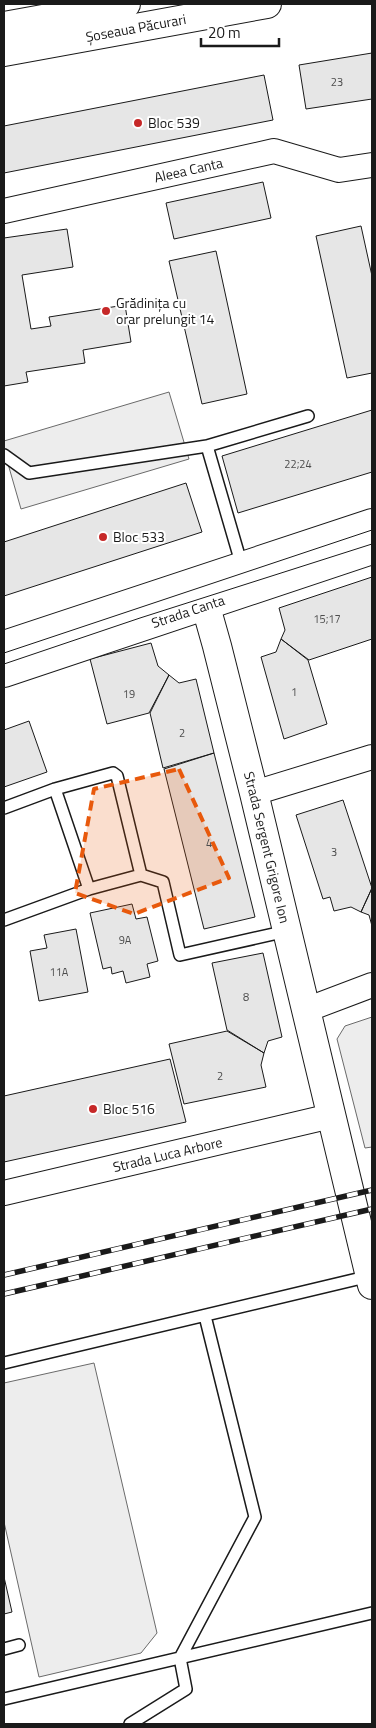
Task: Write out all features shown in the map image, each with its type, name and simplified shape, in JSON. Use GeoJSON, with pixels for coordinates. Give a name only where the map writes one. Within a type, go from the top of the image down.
{"type":"FeatureCollection","features":[{"type":"Feature","properties":{"kind":"main road","name":"Șoseaua Păcurari"},"geometry":{"type":"LineString","coordinates":[[4,26],[126,4]]}},
{"type":"Feature","properties":{"kind":"main road","name":"Șoseaua Păcurari"},"geometry":{"type":"LineString","coordinates":[[4,52],[253,5]]}},
{"type":"Feature","properties":{"kind":"main road","name":"Strada Canta"},"geometry":{"type":"LineString","coordinates":[[4,644],[372,523]]}},
{"type":"Feature","properties":{"kind":"main road","name":"Strada Canta"},"geometry":{"type":"LineString","coordinates":[[4,673],[372,550]]}},
{"type":"Feature","properties":{"kind":"main road","name":"Strada Sergent Grigore Ion"},"geometry":{"type":"LineString","coordinates":[[198,580],[254,794],[372,1279]]}},
{"type":"Feature","properties":{"kind":"street","name":"Aleea Canta"},"geometry":{"type":"LineString","coordinates":[[4,211],[274,151],[339,170],[372,165]]}},
{"type":"Feature","properties":{"kind":"street"},"geometry":{"type":"LineString","coordinates":[[254,794],[372,757]]}},
{"type":"Feature","properties":{"kind":"street"},"geometry":{"type":"LineString","coordinates":[[306,1010],[372,985]]}},
{"type":"Feature","properties":{"kind":"street","name":"Strada Luca Arbore"},"geometry":{"type":"LineString","coordinates":[[4,1193],[331,1116]]}},
{"type":"Feature","properties":{"kind":"lane"},"geometry":{"type":"LineString","coordinates":[[4,455],[29,473],[207,446],[308,416]]}},
{"type":"Feature","properties":{"kind":"lane"},"geometry":{"type":"LineString","coordinates":[[207,446],[242,566]]}},
{"type":"Feature","properties":{"kind":"lane"},"geometry":{"type":"LineString","coordinates":[[4,808],[55,789],[113,773],[117,776],[141,875]]}},
{"type":"Feature","properties":{"kind":"lane"},"geometry":{"type":"LineString","coordinates":[[55,789],[89,888]]}},
{"type":"Feature","properties":{"kind":"lane"},"geometry":{"type":"LineString","coordinates":[[4,920],[89,888],[141,875],[163,882],[180,955],[287,931]]}},
{"type":"Feature","properties":{"kind":"lane"},"geometry":{"type":"LineString","coordinates":[[4,1363],[372,1279]]}},
{"type":"Feature","properties":{"kind":"lane"},"geometry":{"type":"LineString","coordinates":[[130,1724],[186,1689],[180,1658],[255,1517],[205,1316]]}},
{"type":"Feature","properties":{"kind":"lane"},"geometry":{"type":"LineString","coordinates":[[4,1698],[372,1614]]}},
{"type":"Feature","properties":{"kind":"lane"},"geometry":{"type":"LineString","coordinates":[[4,1649],[19,1645]]}},
{"type":"Feature","properties":{"kind":"highlighted area"},"geometry":{"type":"Polygon","coordinates":[[[179,769],[229,878],[134,914],[75,893],[94,789],[179,769]]]}},
{"type":"Feature","properties":{"kind":"shaded area"},"geometry":{"type":"Polygon","coordinates":[[[169,392],[189,459],[21,509],[4,450],[4,441],[169,392]]]}},
{"type":"Feature","properties":{"kind":"shaded area"},"geometry":{"type":"Polygon","coordinates":[[[372,1017],[372,1147],[365,1148],[337,1039],[345,1026],[372,1017]]]}},
{"type":"Feature","properties":{"kind":"shaded area"},"geometry":{"type":"Polygon","coordinates":[[[94,1363],[157,1633],[141,1653],[39,1677],[4,1522],[4,1383],[94,1363]]]}},
{"type":"Feature","properties":{"kind":"building"},"geometry":{"type":"Polygon","coordinates":[[[372,53],[372,99],[306,109],[299,65],[372,53]]]}},
{"type":"Feature","properties":{"kind":"building","name":"Bloc 539"},"geometry":{"type":"Polygon","coordinates":[[[264,75],[273,120],[4,173],[4,126],[264,75]]]}},
{"type":"Feature","properties":{"kind":"building"},"geometry":{"type":"Polygon","coordinates":[[[263,182],[271,218],[174,239],[166,203],[263,182]]]}},
{"type":"Feature","properties":{"kind":"building"},"geometry":{"type":"Polygon","coordinates":[[[361,226],[372,276],[372,373],[347,378],[316,236],[361,226]]]}},
{"type":"Feature","properties":{"kind":"building","name":"Grădinița cu orar prelungit 14"},"geometry":{"type":"Polygon","coordinates":[[[67,229],[73,267],[22,275],[31,329],[51,326],[49,317],[125,305],[131,342],[83,350],[85,363],[26,372],[28,382],[4,386],[4,238],[67,229]]]}},
{"type":"Feature","properties":{"kind":"building"},"geometry":{"type":"Polygon","coordinates":[[[216,251],[247,394],[202,404],[169,261],[216,251]]]}},
{"type":"Feature","properties":{"kind":"building"},"geometry":{"type":"Polygon","coordinates":[[[372,410],[372,472],[238,513],[222,456],[372,410]]]}},
{"type":"Feature","properties":{"kind":"building","name":"Bloc 533"},"geometry":{"type":"Polygon","coordinates":[[[186,483],[202,532],[4,596],[4,542],[186,483]]]}},
{"type":"Feature","properties":{"kind":"building"},"geometry":{"type":"Polygon","coordinates":[[[372,577],[372,639],[309,660],[281,639],[285,630],[279,608],[372,577]]]}},
{"type":"Feature","properties":{"kind":"building"},"geometry":{"type":"Polygon","coordinates":[[[281,639],[308,660],[327,724],[284,739],[261,657],[276,652],[281,639]]]}},
{"type":"Feature","properties":{"kind":"building"},"geometry":{"type":"Polygon","coordinates":[[[151,643],[158,666],[169,675],[149,713],[107,724],[90,659],[151,643]]]}},
{"type":"Feature","properties":{"kind":"building"},"geometry":{"type":"Polygon","coordinates":[[[169,675],[179,683],[196,679],[214,753],[163,768],[150,713],[169,675]]]}},
{"type":"Feature","properties":{"kind":"building"},"geometry":{"type":"Polygon","coordinates":[[[29,721],[47,772],[4,787],[4,730],[29,721]]]}},
{"type":"Feature","properties":{"kind":"building"},"geometry":{"type":"Polygon","coordinates":[[[214,753],[255,917],[204,929],[164,769],[214,753]]]}},
{"type":"Feature","properties":{"kind":"building"},"geometry":{"type":"Polygon","coordinates":[[[343,800],[372,888],[361,912],[351,907],[334,911],[330,897],[323,899],[296,815],[343,800]]]}},
{"type":"Feature","properties":{"kind":"building"},"geometry":{"type":"Polygon","coordinates":[[[372,888],[372,926],[369,915],[361,912],[372,888]]]}},
{"type":"Feature","properties":{"kind":"building"},"geometry":{"type":"Polygon","coordinates":[[[132,904],[136,919],[147,917],[158,961],[147,964],[150,977],[126,983],[123,971],[112,974],[111,967],[103,969],[90,913],[132,904]]]}},
{"type":"Feature","properties":{"kind":"building"},"geometry":{"type":"Polygon","coordinates":[[[76,929],[88,992],[39,1001],[30,951],[47,948],[44,935],[76,929]]]}},
{"type":"Feature","properties":{"kind":"building"},"geometry":{"type":"Polygon","coordinates":[[[263,953],[282,1037],[268,1041],[264,1053],[227,1030],[212,963],[263,953]]]}},
{"type":"Feature","properties":{"kind":"building"},"geometry":{"type":"Polygon","coordinates":[[[227,1031],[264,1053],[261,1065],[266,1087],[184,1104],[169,1044],[227,1031]]]}},
{"type":"Feature","properties":{"kind":"building","name":"Bloc 516"},"geometry":{"type":"Polygon","coordinates":[[[170,1059],[186,1122],[4,1162],[4,1096],[170,1059]]]}},
{"type":"Feature","properties":{"kind":"building"},"geometry":{"type":"Polygon","coordinates":[[[4,1577],[12,1612],[4,1614],[4,1577]]]}},
{"type":"Feature","properties":{"kind":"tram line"},"geometry":{"type":"LineString","coordinates":[[4,653],[372,530]]}},
{"type":"Feature","properties":{"kind":"tram line"},"geometry":{"type":"LineString","coordinates":[[4,664],[140,618],[372,544]]}},
{"type":"Feature","properties":{"kind":"railway"},"geometry":{"type":"LineString","coordinates":[[4,1275],[372,1190]]}},
{"type":"Feature","properties":{"kind":"railway"},"geometry":{"type":"LineString","coordinates":[[4,1294],[372,1209]]}},
{"type":"Feature","properties":{"kind":"place","name":"Bloc 539"},"geometry":{"type":"Point","coordinates":[138,123]}},
{"type":"Feature","properties":{"kind":"place","name":"Grădinița cu orar prelungit 14"},"geometry":{"type":"Point","coordinates":[106,311]}},
{"type":"Feature","properties":{"kind":"place","name":"Bloc 533"},"geometry":{"type":"Point","coordinates":[103,537]}},
{"type":"Feature","properties":{"kind":"place","name":"Bloc 516"},"geometry":{"type":"Point","coordinates":[93,1109]}}]}
